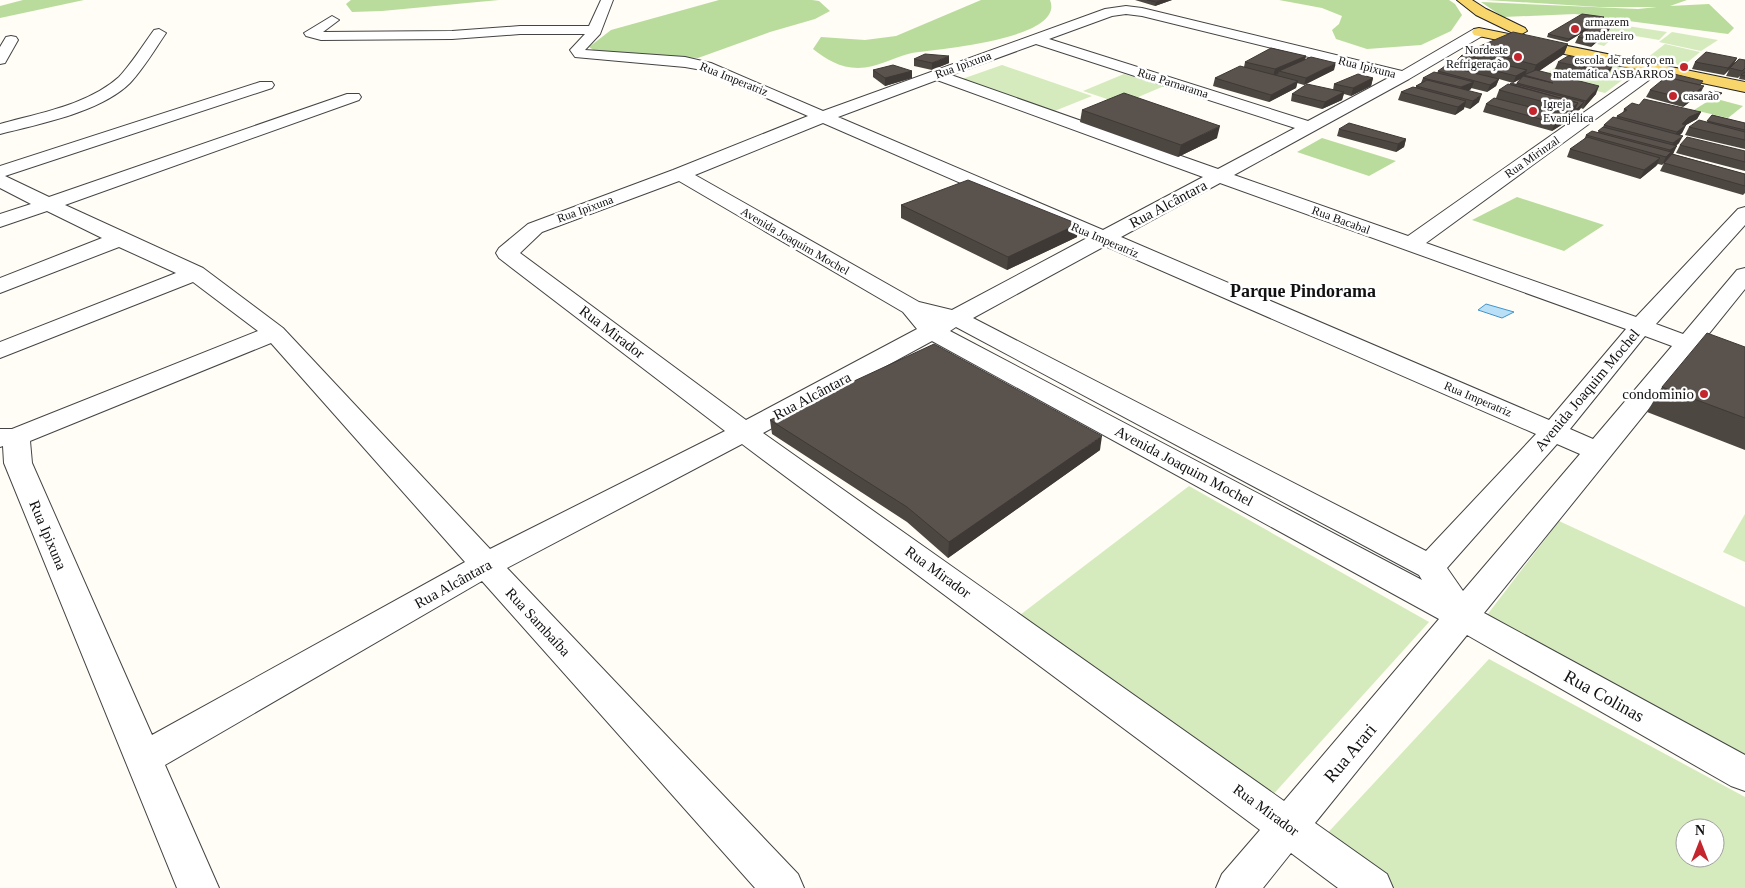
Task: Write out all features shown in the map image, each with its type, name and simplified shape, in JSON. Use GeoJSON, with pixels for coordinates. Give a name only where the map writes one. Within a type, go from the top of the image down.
{"type":"FeatureCollection","features":[{"type":"Feature","properties":{"kind":"main road"},"geometry":{"type":"LineString","coordinates":[[1463,0],[1481,12],[1544,42]]}},
{"type":"Feature","properties":{"kind":"main road"},"geometry":{"type":"LineString","coordinates":[[1481,12],[1486,20],[1481,31]]}},
{"type":"Feature","properties":{"kind":"main road"},"geometry":{"type":"LineString","coordinates":[[1481,31],[1544,42],[1745,84]]}},
{"type":"Feature","properties":{"kind":"main road"},"geometry":{"type":"LineString","coordinates":[[1481,31],[1745,87]]}},
{"type":"Feature","properties":{"kind":"street","name":"Rua Imperatriz"},"geometry":{"type":"LineString","coordinates":[[607,0],[593,34],[577,50],[578,53],[595,57],[701,64],[824,116],[1102,239],[1600,452]]}},
{"type":"Feature","properties":{"kind":"street","name":"Rua Ipixuna"},"geometry":{"type":"LineString","coordinates":[[507,252],[535,228],[680,174],[824,116],[1110,12],[1134,11],[1404,76]]}},
{"type":"Feature","properties":{"kind":"street"},"geometry":{"type":"LineString","coordinates":[[332,20],[311,33],[321,36],[359,36],[452,35],[520,30],[595,30]]}},
{"type":"Feature","properties":{"kind":"street","name":"Rua Alcântara"},"geometry":{"type":"LineString","coordinates":[[144,758],[486,565],[744,432],[944,325],[1311,127],[1481,31]]}},
{"type":"Feature","properties":{"kind":"street"},"geometry":{"type":"LineString","coordinates":[[0,129],[92,100],[114,88],[124,80],[159,33]]}},
{"type":"Feature","properties":{"kind":"street"},"geometry":{"type":"LineString","coordinates":[[0,60],[11,40]]}},
{"type":"Feature","properties":{"kind":"street","name":"Rua Parnarama"},"geometry":{"type":"LineString","coordinates":[[1035,40],[1311,127]]}},
{"type":"Feature","properties":{"kind":"street","name":"Rua Mirinzal"},"geometry":{"type":"LineString","coordinates":[[1409,245],[1655,69]]}},
{"type":"Feature","properties":{"kind":"street","name":"Rua Bacabal"},"geometry":{"type":"LineString","coordinates":[[937,75],[1745,364]]}},
{"type":"Feature","properties":{"kind":"street"},"geometry":{"type":"LineString","coordinates":[[0,172],[266,85]]}},
{"type":"Feature","properties":{"kind":"street"},"geometry":{"type":"LineString","coordinates":[[0,221],[353,97]]}},
{"type":"Feature","properties":{"kind":"street","name":"Avenida Joaquim Mochel"},"geometry":{"type":"LineString","coordinates":[[680,174],[911,307],[1463,617]]}},
{"type":"Feature","properties":{"kind":"street","name":"Rua Sambaíba"},"geometry":{"type":"LineString","coordinates":[[0,181],[119,239],[195,273],[276,333],[486,565],[784,888]]}},
{"type":"Feature","properties":{"kind":"street","name":"Avenida Joaquim Mochel"},"geometry":{"type":"LineString","coordinates":[[1430,567],[1554,431],[1641,326],[1745,213]]}},
{"type":"Feature","properties":{"kind":"street"},"geometry":{"type":"LineString","coordinates":[[0,286],[119,239]]}},
{"type":"Feature","properties":{"kind":"street","name":"Rua Mirador"},"geometry":{"type":"LineString","coordinates":[[507,252],[744,432],[1372,888]]}},
{"type":"Feature","properties":{"kind":"street"},"geometry":{"type":"LineString","coordinates":[[0,351],[195,273]]}},
{"type":"Feature","properties":{"kind":"street"},"geometry":{"type":"LineString","coordinates":[[1463,617],[1745,276]]}},
{"type":"Feature","properties":{"kind":"street","name":"Avenida Joaquim Mochel"},"geometry":{"type":"LineString","coordinates":[[944,325],[1430,567],[1463,617]]}},
{"type":"Feature","properties":{"kind":"street","name":"Rua Ipixuna"},"geometry":{"type":"LineString","coordinates":[[198,888],[8,437],[276,333]]}},
{"type":"Feature","properties":{"kind":"street","name":"Rua Colinas"},"geometry":{"type":"LineString","coordinates":[[1463,617],[1745,774]]}},
{"type":"Feature","properties":{"kind":"street","name":"Rua Arari"},"geometry":{"type":"LineString","coordinates":[[1237,888],[1463,617]]}},
{"type":"Feature","properties":{"kind":"green space"},"geometry":{"type":"Polygon","coordinates":[[[23,0],[84,0],[0,18],[0,6],[23,0]]]}},
{"type":"Feature","properties":{"kind":"green space"},"geometry":{"type":"Polygon","coordinates":[[[351,0],[499,0],[352,12],[346,4],[351,0]]]}},
{"type":"Feature","properties":{"kind":"green space"},"geometry":{"type":"Polygon","coordinates":[[[719,0],[812,0],[819,1],[830,11],[815,19],[770,32],[698,58],[598,53],[589,47],[611,30],[719,0]]]}},
{"type":"Feature","properties":{"kind":"green space"},"geometry":{"type":"Polygon","coordinates":[[[981,0],[1050,0],[1050,14],[1038,25],[1019,33],[970,45],[912,53],[865,68],[851,68],[839,65],[813,49],[821,37],[865,40],[896,36],[981,0]]]}},
{"type":"Feature","properties":{"kind":"green space"},"geometry":{"type":"Polygon","coordinates":[[[1279,0],[1449,0],[1455,4],[1462,15],[1451,31],[1421,45],[1367,49],[1336,39],[1332,30],[1339,24],[1342,16],[1322,8],[1279,0]]]}},
{"type":"Feature","properties":{"kind":"green space"},"geometry":{"type":"Polygon","coordinates":[[[1486,0],[1687,0],[1670,6],[1709,4],[1734,28],[1728,34],[1575,14],[1503,17],[1481,2],[1638,9],[1657,7],[1599,7],[1486,0]]]}},
{"type":"Feature","properties":{"kind":"green space"},"geometry":{"type":"Polygon","coordinates":[[[1614,24],[1667,32],[1659,40],[1618,33],[1604,46],[1597,44],[1611,33],[1603,31],[1614,24]]]}},
{"type":"Feature","properties":{"kind":"green space"},"geometry":{"type":"Polygon","coordinates":[[[1672,32],[1718,40],[1701,51],[1659,42],[1672,32]]]}},
{"type":"Feature","properties":{"kind":"green space"},"geometry":{"type":"Polygon","coordinates":[[[1665,44],[1700,52],[1683,66],[1647,58],[1665,44]]]}},
{"type":"Feature","properties":{"kind":"green space"},"geometry":{"type":"Polygon","coordinates":[[[1570,57],[1637,69],[1605,93],[1542,77],[1570,57]]]}},
{"type":"Feature","properties":{"kind":"green space"},"geometry":{"type":"Polygon","coordinates":[[[1002,65],[1092,96],[1052,112],[962,79],[1002,65]]]}},
{"type":"Feature","properties":{"kind":"green space"},"geometry":{"type":"Polygon","coordinates":[[[1124,74],[1164,86],[1122,104],[1083,91],[1124,74]]]}},
{"type":"Feature","properties":{"kind":"green space"},"geometry":{"type":"Polygon","coordinates":[[[1713,98],[1743,106],[1728,118],[1694,110],[1713,98]]]}},
{"type":"Feature","properties":{"kind":"green space"},"geometry":{"type":"Polygon","coordinates":[[[1322,138],[1396,161],[1369,176],[1297,152],[1322,138]]]}},
{"type":"Feature","properties":{"kind":"green space"},"geometry":{"type":"Polygon","coordinates":[[[1517,197],[1604,225],[1564,251],[1472,220],[1517,197]]]}},
{"type":"Feature","properties":{"kind":"green space"},"geometry":{"type":"Polygon","coordinates":[[[1189,486],[1429,622],[1269,799],[1020,615],[1189,486]]]}},
{"type":"Feature","properties":{"kind":"green space"},"geometry":{"type":"Polygon","coordinates":[[[1745,514],[1745,562],[1723,552],[1745,514]]]}},
{"type":"Feature","properties":{"kind":"green space"},"geometry":{"type":"Polygon","coordinates":[[[1559,521],[1745,607],[1745,758],[1484,619],[1559,521]]]}},
{"type":"Feature","properties":{"kind":"green space"},"geometry":{"type":"Polygon","coordinates":[[[1489,659],[1745,797],[1745,888],[1390,888],[1322,839],[1489,659]]]}},
{"type":"Feature","properties":{"kind":"water"},"geometry":{"type":"Polygon","coordinates":[[[1486,304],[1514,312],[1502,318],[1478,310],[1486,304]]]}},
{"type":"Feature","properties":{"kind":"building"},"geometry":{"type":"Polygon","coordinates":[[[1147,0],[1163,0],[1156,2],[1147,0]]]}},
{"type":"Feature","properties":{"kind":"building","name":"armazem madereiro"},"geometry":{"type":"Polygon","coordinates":[[[1582,14],[1604,17],[1569,39],[1548,34],[1582,14]]]}},
{"type":"Feature","properties":{"kind":"building"},"geometry":{"type":"Polygon","coordinates":[[[1595,23],[1611,26],[1594,40],[1578,37],[1595,23]]]}},
{"type":"Feature","properties":{"kind":"building"},"geometry":{"type":"Polygon","coordinates":[[[1513,32],[1568,44],[1536,65],[1473,49],[1513,32]]]}},
{"type":"Feature","properties":{"kind":"building"},"geometry":{"type":"Polygon","coordinates":[[[1271,48],[1306,56],[1275,69],[1245,62],[1271,48]]]}},
{"type":"Feature","properties":{"kind":"building"},"geometry":{"type":"Polygon","coordinates":[[[1706,52],[1737,58],[1728,68],[1695,62],[1706,52]]]}},
{"type":"Feature","properties":{"kind":"building"},"geometry":{"type":"Polygon","coordinates":[[[925,54],[949,56],[932,63],[914,59],[925,54]]]}},
{"type":"Feature","properties":{"kind":"building"},"geometry":{"type":"Polygon","coordinates":[[[1462,55],[1527,70],[1516,76],[1456,61],[1462,55]]]}},
{"type":"Feature","properties":{"kind":"building"},"geometry":{"type":"Polygon","coordinates":[[[1568,56],[1613,65],[1606,72],[1558,62],[1568,56]]]}},
{"type":"Feature","properties":{"kind":"building"},"geometry":{"type":"Polygon","coordinates":[[[1311,57],[1336,63],[1306,78],[1279,71],[1311,57]]]}},
{"type":"Feature","properties":{"kind":"building"},"geometry":{"type":"Polygon","coordinates":[[[1739,59],[1745,60],[1745,68],[1742,71],[1730,68],[1739,59]]]}},
{"type":"Feature","properties":{"kind":"building"},"geometry":{"type":"Polygon","coordinates":[[[893,65],[912,71],[885,78],[873,70],[893,65]]]}},
{"type":"Feature","properties":{"kind":"building"},"geometry":{"type":"Polygon","coordinates":[[[1240,66],[1298,81],[1271,95],[1215,78],[1240,66]]]}},
{"type":"Feature","properties":{"kind":"building"},"geometry":{"type":"Polygon","coordinates":[[[1445,66],[1499,79],[1490,85],[1438,71],[1445,66]]]}},
{"type":"Feature","properties":{"kind":"building"},"geometry":{"type":"Polygon","coordinates":[[[1536,70],[1599,86],[1586,101],[1517,83],[1523,76],[1553,83],[1524,75],[1536,70]]]}},
{"type":"Feature","properties":{"kind":"building"},"geometry":{"type":"Polygon","coordinates":[[[1434,72],[1474,82],[1461,87],[1423,78],[1434,72]]]}},
{"type":"Feature","properties":{"kind":"building"},"geometry":{"type":"Polygon","coordinates":[[[1358,74],[1373,78],[1353,88],[1334,84],[1358,74]]]}},
{"type":"Feature","properties":{"kind":"building"},"geometry":{"type":"Polygon","coordinates":[[[1674,74],[1703,81],[1700,85],[1669,78],[1674,74]]]}},
{"type":"Feature","properties":{"kind":"building"},"geometry":{"type":"Polygon","coordinates":[[[1666,77],[1704,86],[1687,99],[1650,90],[1666,77]]]}},
{"type":"Feature","properties":{"kind":"building"},"geometry":{"type":"Polygon","coordinates":[[[1427,80],[1482,94],[1473,101],[1416,86],[1427,80]]]}},
{"type":"Feature","properties":{"kind":"building"},"geometry":{"type":"Polygon","coordinates":[[[1511,83],[1584,102],[1577,109],[1575,108],[1578,103],[1511,83]]]}},
{"type":"Feature","properties":{"kind":"building"},"geometry":{"type":"Polygon","coordinates":[[[1307,84],[1344,92],[1325,102],[1292,94],[1307,84]]]}},
{"type":"Feature","properties":{"kind":"building"},"geometry":{"type":"Polygon","coordinates":[[[1508,84],[1578,103],[1571,109],[1499,90],[1508,84]]]}},
{"type":"Feature","properties":{"kind":"building"},"geometry":{"type":"Polygon","coordinates":[[[1413,87],[1466,101],[1458,107],[1401,92],[1413,87]]]}},
{"type":"Feature","properties":{"kind":"building"},"geometry":{"type":"Polygon","coordinates":[[[1709,90],[1722,93],[1720,95],[1708,92],[1709,90]]]}},
{"type":"Feature","properties":{"kind":"building"},"geometry":{"type":"Polygon","coordinates":[[[1124,93],[1220,126],[1181,145],[1082,110],[1124,93]]]}},
{"type":"Feature","properties":{"kind":"building","name":"Igreja Evanjélica"},"geometry":{"type":"Polygon","coordinates":[[[1494,98],[1566,116],[1555,123],[1486,104],[1494,98]]]}},
{"type":"Feature","properties":{"kind":"building"},"geometry":{"type":"Polygon","coordinates":[[[1644,99],[1701,112],[1689,117],[1682,124],[1686,125],[1677,132],[1617,116],[1627,110],[1624,109],[1632,103],[1639,105],[1644,99]]]}},
{"type":"Feature","properties":{"kind":"building"},"geometry":{"type":"Polygon","coordinates":[[[1712,115],[1745,123],[1745,130],[1707,121],[1712,115]]]}},
{"type":"Feature","properties":{"kind":"building"},"geometry":{"type":"Polygon","coordinates":[[[1613,117],[1683,136],[1673,143],[1604,125],[1613,117]]]}},
{"type":"Feature","properties":{"kind":"building"},"geometry":{"type":"Polygon","coordinates":[[[1699,120],[1745,132],[1745,140],[1689,127],[1699,120]]]}},
{"type":"Feature","properties":{"kind":"building"},"geometry":{"type":"Polygon","coordinates":[[[1349,123],[1406,139],[1398,144],[1339,129],[1349,123]]]}},
{"type":"Feature","properties":{"kind":"building"},"geometry":{"type":"Polygon","coordinates":[[[1603,127],[1677,146],[1670,150],[1598,131],[1603,127]]]}},
{"type":"Feature","properties":{"kind":"building"},"geometry":{"type":"Polygon","coordinates":[[[1592,131],[1671,152],[1666,157],[1586,135],[1592,131]]]}},
{"type":"Feature","properties":{"kind":"building"},"geometry":{"type":"Polygon","coordinates":[[[1587,137],[1660,158],[1644,170],[1570,149],[1587,137]]]}},
{"type":"Feature","properties":{"kind":"building"},"geometry":{"type":"Polygon","coordinates":[[[1687,137],[1745,151],[1745,162],[1680,145],[1687,137]]]}},
{"type":"Feature","properties":{"kind":"building"},"geometry":{"type":"Polygon","coordinates":[[[1672,154],[1745,174],[1745,186],[1664,163],[1672,154]]]}},
{"type":"Feature","properties":{"kind":"building"},"geometry":{"type":"Polygon","coordinates":[[[968,180],[1078,224],[1008,257],[901,205],[968,180]]]}},
{"type":"Feature","properties":{"kind":"building"},"geometry":{"type":"Polygon","coordinates":[[[1707,333],[1745,347],[1745,418],[1662,387],[1707,333]]]}},
{"type":"Feature","properties":{"kind":"building"},"geometry":{"type":"Polygon","coordinates":[[[934,344],[1102,436],[949,542],[907,507],[770,420],[934,344]]]}},
{"type":"Feature","properties":{"kind":"place","name":"armazem madereiro"},"geometry":{"type":"Point","coordinates":[1575,29]}},
{"type":"Feature","properties":{"kind":"place","name":"Nordeste Refrigeração"},"geometry":{"type":"Point","coordinates":[1518,57]}},
{"type":"Feature","properties":{"kind":"place","name":"escola de reforço em matemática ASBARROS"},"geometry":{"type":"Point","coordinates":[1684,67]}},
{"type":"Feature","properties":{"kind":"place","name":"casarão"},"geometry":{"type":"Point","coordinates":[1673,96]}},
{"type":"Feature","properties":{"kind":"place","name":"Igreja Evanjélica"},"geometry":{"type":"Point","coordinates":[1533,111]}},
{"type":"Feature","properties":{"kind":"place","name":"condominio"},"geometry":{"type":"Point","coordinates":[1704,394]}},
{"type":"Feature","properties":{"kind":"district","name":"Parque Pindorama"},"geometry":{"type":"Point","coordinates":[1303,291]}}]}
